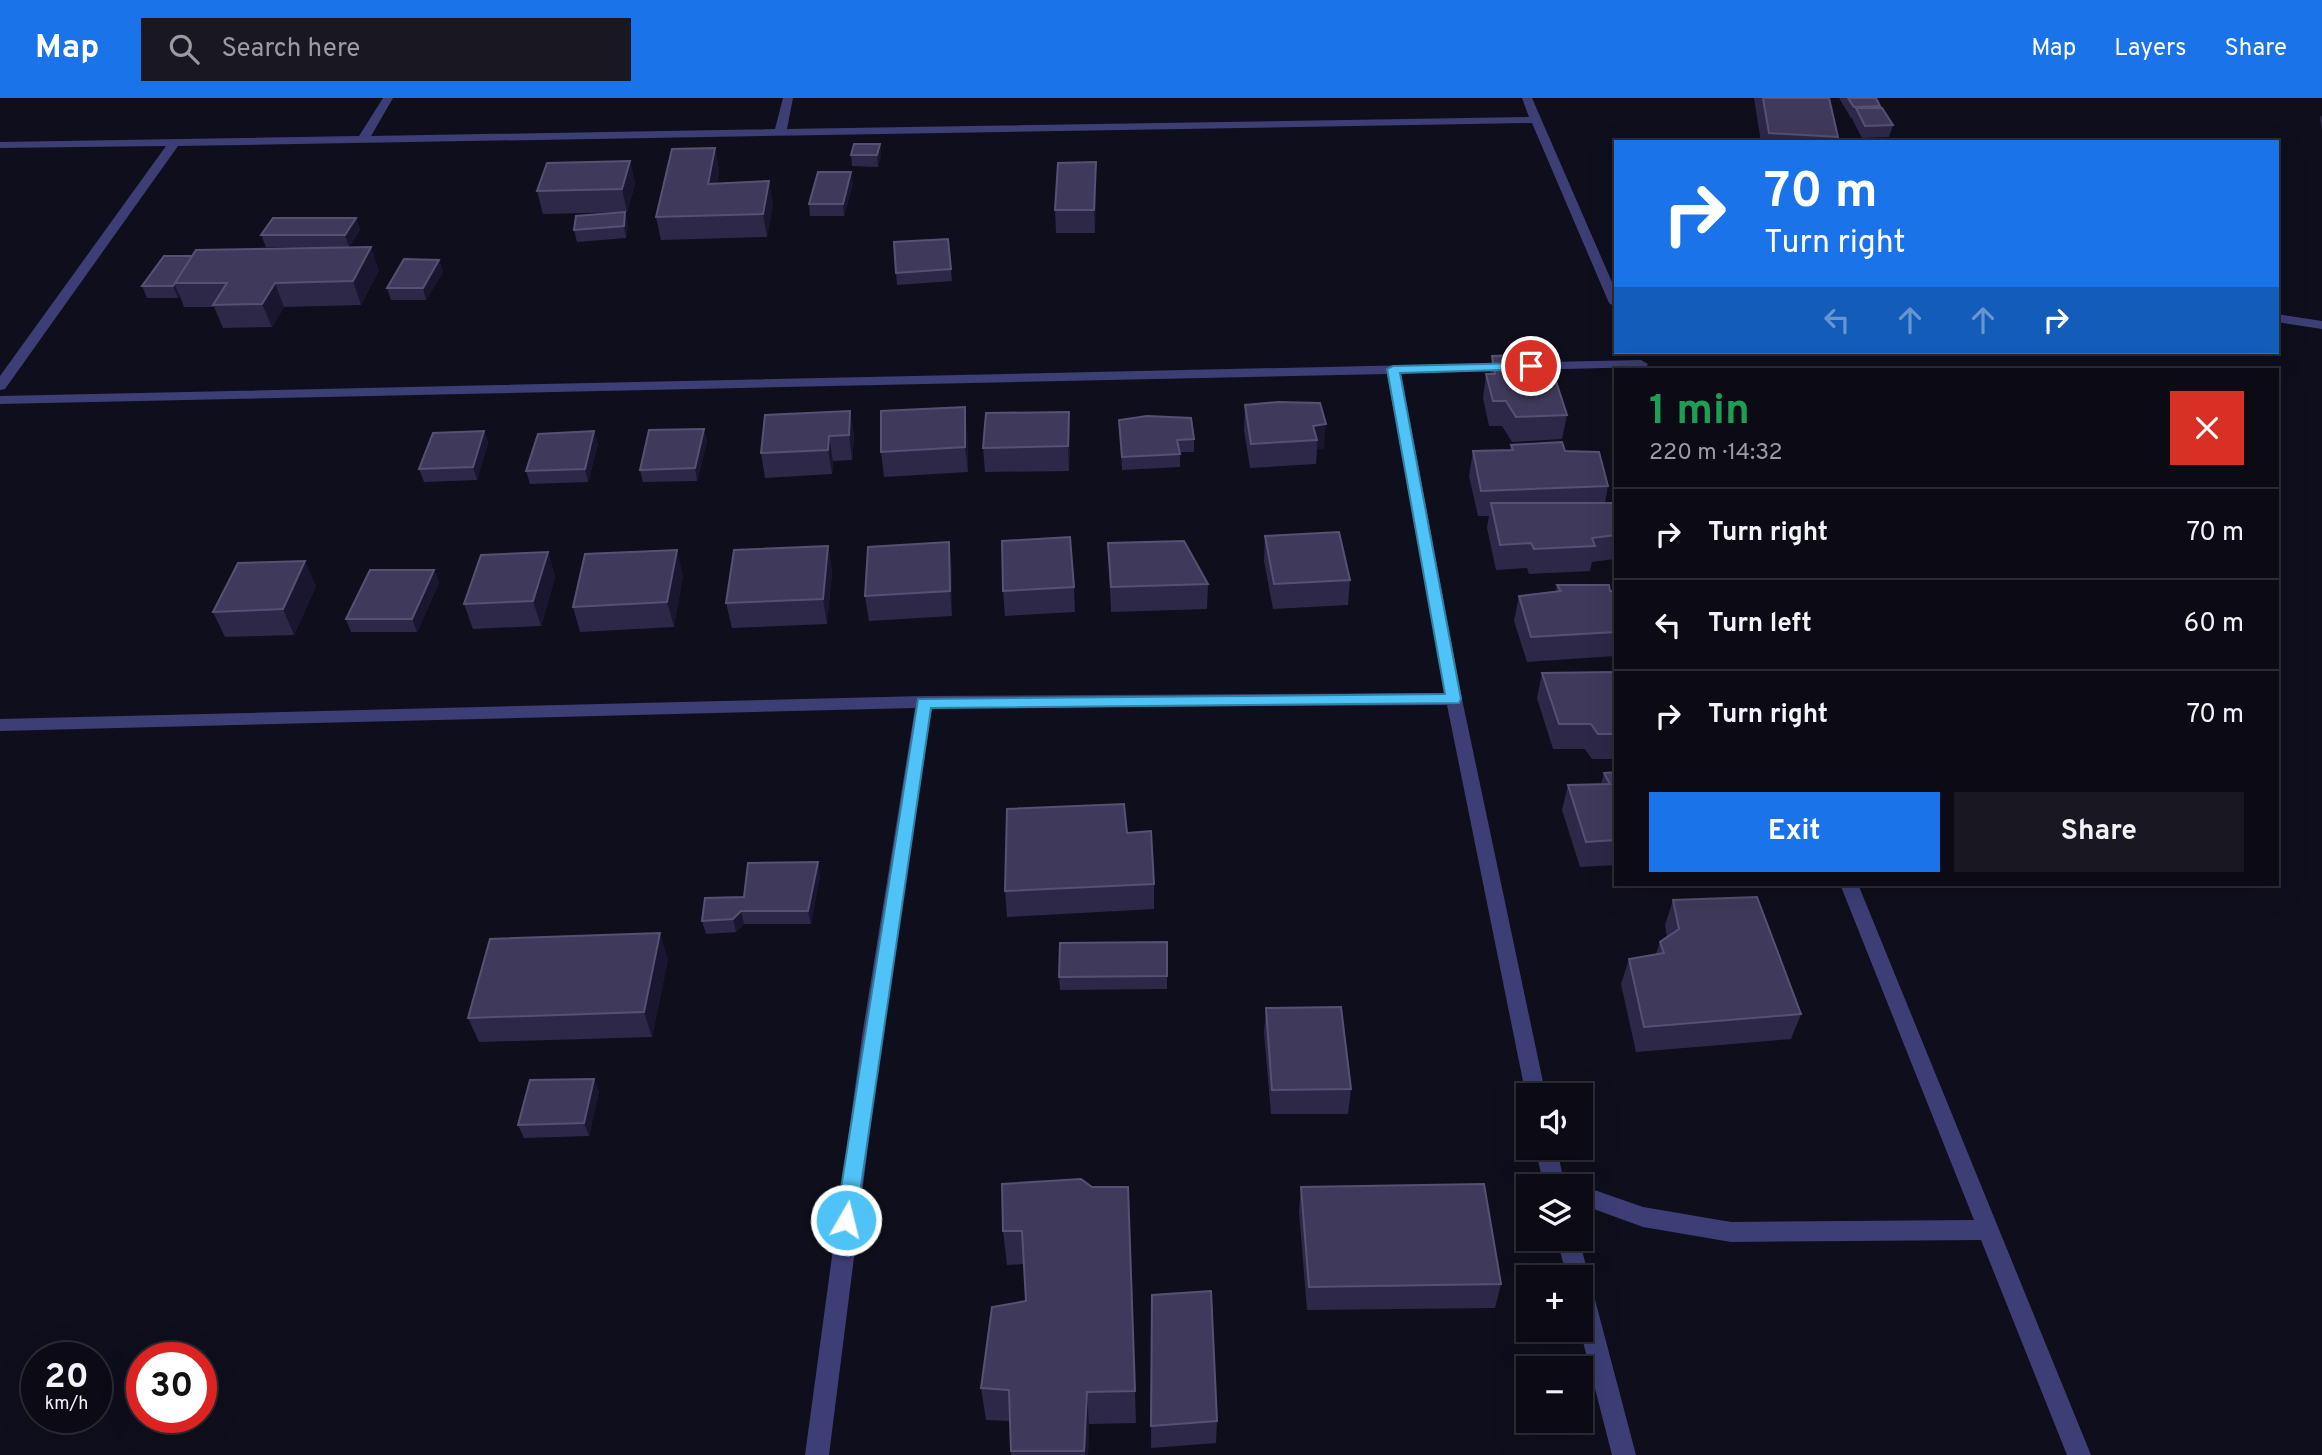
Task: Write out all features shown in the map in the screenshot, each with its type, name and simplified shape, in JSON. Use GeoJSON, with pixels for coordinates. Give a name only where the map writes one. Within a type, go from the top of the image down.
{"type":"FeatureCollection","features":[{"type":"Feature","properties":{"kind":"street"},"geometry":{"type":"LineString","coordinates":[[363,139],[388,98]]}},
{"type":"Feature","properties":{"kind":"street"},"geometry":{"type":"LineString","coordinates":[[780,133],[788,98]]}},
{"type":"Feature","properties":{"kind":"street"},"geometry":{"type":"LineString","coordinates":[[1527,98],[1614,301]]}},
{"type":"Feature","properties":{"kind":"street"},"geometry":{"type":"LineString","coordinates":[[0,145],[1536,120]]}},
{"type":"Feature","properties":{"kind":"street"},"geometry":{"type":"LineString","coordinates":[[0,386],[174,143]]}},
{"type":"Feature","properties":{"kind":"street"},"geometry":{"type":"LineString","coordinates":[[2279,318],[2322,326]]}},
{"type":"Feature","properties":{"kind":"street"},"geometry":{"type":"LineString","coordinates":[[0,400],[1640,362]]}},
{"type":"Feature","properties":{"kind":"street"},"geometry":{"type":"LineString","coordinates":[[1393,369],[1454,699],[1533,1083]]}},
{"type":"Feature","properties":{"kind":"street"},"geometry":{"type":"LineString","coordinates":[[0,725],[924,702],[1454,699]]}},
{"type":"Feature","properties":{"kind":"street"},"geometry":{"type":"LineString","coordinates":[[817,1455],[872,1036],[924,702]]}},
{"type":"Feature","properties":{"kind":"street"},"geometry":{"type":"LineString","coordinates":[[1850,886],[2079,1455]]}},
{"type":"Feature","properties":{"kind":"street"},"geometry":{"type":"LineString","coordinates":[[1593,1199],[1643,1217],[1731,1232],[1989,1230]]}},
{"type":"Feature","properties":{"kind":"street"},"geometry":{"type":"LineString","coordinates":[[1593,1336],[1624,1455]]}},
{"type":"Feature","properties":{"kind":"building"},"geometry":{"type":"Polygon","coordinates":[[[1763,98],[1829,98],[1838,137],[1769,133],[1763,98]]]}},
{"type":"Feature","properties":{"kind":"building"},"geometry":{"type":"Polygon","coordinates":[[[1848,98],[1876,98],[1880,106],[1854,107],[1848,98]]]}},
{"type":"Feature","properties":{"kind":"building"},"geometry":{"type":"Polygon","coordinates":[[[1856,108],[1882,108],[1893,125],[1865,126],[1856,108]]]}},
{"type":"Feature","properties":{"kind":"building"},"geometry":{"type":"Polygon","coordinates":[[[854,144],[880,144],[877,155],[851,155],[854,144]]]}},
{"type":"Feature","properties":{"kind":"building"},"geometry":{"type":"Polygon","coordinates":[[[715,148],[708,184],[769,181],[763,214],[656,217],[672,149],[715,148]]]}},
{"type":"Feature","properties":{"kind":"building"},"geometry":{"type":"Polygon","coordinates":[[[630,161],[622,189],[537,191],[547,163],[630,161]]]}},
{"type":"Feature","properties":{"kind":"building"},"geometry":{"type":"Polygon","coordinates":[[[1096,162],[1094,210],[1055,210],[1058,163],[1096,162]]]}},
{"type":"Feature","properties":{"kind":"building"},"geometry":{"type":"Polygon","coordinates":[[[818,172],[851,172],[843,204],[809,204],[818,172]]]}},
{"type":"Feature","properties":{"kind":"building"},"geometry":{"type":"Polygon","coordinates":[[[625,212],[624,226],[574,230],[576,216],[625,212]]]}},
{"type":"Feature","properties":{"kind":"building"},"geometry":{"type":"Polygon","coordinates":[[[273,218],[356,218],[345,235],[261,235],[273,218]]]}},
{"type":"Feature","properties":{"kind":"building"},"geometry":{"type":"Polygon","coordinates":[[[948,239],[951,269],[896,273],[894,242],[948,239]]]}},
{"type":"Feature","properties":{"kind":"building"},"geometry":{"type":"Polygon","coordinates":[[[371,247],[353,281],[275,283],[262,304],[213,305],[227,283],[174,283],[196,250],[371,247]]]}},
{"type":"Feature","properties":{"kind":"building"},"geometry":{"type":"Polygon","coordinates":[[[164,256],[192,256],[173,286],[142,286],[164,256]]]}},
{"type":"Feature","properties":{"kind":"building"},"geometry":{"type":"Polygon","coordinates":[[[404,259],[439,260],[423,288],[387,288],[404,259]]]}},
{"type":"Feature","properties":{"kind":"building"},"geometry":{"type":"Polygon","coordinates":[[[1547,354],[1567,415],[1516,417],[1506,401],[1493,401],[1486,374],[1495,374],[1492,356],[1547,354]]]}},
{"type":"Feature","properties":{"kind":"building"},"geometry":{"type":"Polygon","coordinates":[[[1278,402],[1320,403],[1326,424],[1313,426],[1317,440],[1251,444],[1245,405],[1278,402]]]}},
{"type":"Feature","properties":{"kind":"building"},"geometry":{"type":"Polygon","coordinates":[[[965,407],[965,447],[881,452],[881,411],[965,407]]]}},
{"type":"Feature","properties":{"kind":"building"},"geometry":{"type":"Polygon","coordinates":[[[850,411],[849,435],[829,436],[828,450],[761,453],[765,415],[850,411]]]}},
{"type":"Feature","properties":{"kind":"building"},"geometry":{"type":"Polygon","coordinates":[[[1069,412],[1068,446],[983,448],[986,413],[1069,412]]]}},
{"type":"Feature","properties":{"kind":"building"},"geometry":{"type":"Polygon","coordinates":[[[1147,416],[1191,418],[1194,439],[1177,440],[1180,454],[1122,457],[1119,420],[1147,416]]]}},
{"type":"Feature","properties":{"kind":"building"},"geometry":{"type":"Polygon","coordinates":[[[704,429],[695,468],[640,470],[649,430],[704,429]]]}},
{"type":"Feature","properties":{"kind":"building"},"geometry":{"type":"Polygon","coordinates":[[[484,431],[473,467],[419,469],[433,433],[484,431]]]}},
{"type":"Feature","properties":{"kind":"building"},"geometry":{"type":"Polygon","coordinates":[[[594,431],[585,469],[526,471],[538,434],[594,431]]]}},
{"type":"Feature","properties":{"kind":"building"},"geometry":{"type":"Polygon","coordinates":[[[1562,442],[1565,451],[1599,452],[1608,486],[1481,491],[1473,451],[1513,450],[1511,445],[1562,442]]]}},
{"type":"Feature","properties":{"kind":"building"},"geometry":{"type":"Polygon","coordinates":[[[1491,503],[1614,503],[1614,535],[1592,538],[1595,546],[1534,549],[1531,543],[1500,545],[1491,503]]]}},
{"type":"Feature","properties":{"kind":"building"},"geometry":{"type":"Polygon","coordinates":[[[1339,532],[1350,580],[1274,584],[1265,536],[1339,532]]]}},
{"type":"Feature","properties":{"kind":"building"},"geometry":{"type":"Polygon","coordinates":[[[1070,537],[1074,587],[1003,591],[1002,541],[1070,537]]]}},
{"type":"Feature","properties":{"kind":"building"},"geometry":{"type":"Polygon","coordinates":[[[1184,541],[1208,584],[1111,587],[1108,543],[1184,541]]]}},
{"type":"Feature","properties":{"kind":"building"},"geometry":{"type":"Polygon","coordinates":[[[949,542],[950,591],[865,596],[868,547],[949,542]]]}},
{"type":"Feature","properties":{"kind":"building"},"geometry":{"type":"Polygon","coordinates":[[[828,546],[823,599],[726,603],[734,550],[828,546]]]}},
{"type":"Feature","properties":{"kind":"building"},"geometry":{"type":"Polygon","coordinates":[[[677,550],[667,602],[573,607],[585,554],[677,550]]]}},
{"type":"Feature","properties":{"kind":"building"},"geometry":{"type":"Polygon","coordinates":[[[548,552],[533,601],[464,604],[481,555],[548,552]]]}},
{"type":"Feature","properties":{"kind":"building"},"geometry":{"type":"Polygon","coordinates":[[[305,561],[283,609],[213,612],[238,563],[305,561]]]}},
{"type":"Feature","properties":{"kind":"building"},"geometry":{"type":"Polygon","coordinates":[[[370,570],[434,570],[412,619],[346,619],[370,570]]]}},
{"type":"Feature","properties":{"kind":"building"},"geometry":{"type":"Polygon","coordinates":[[[1557,585],[1609,585],[1610,591],[1614,591],[1614,632],[1531,637],[1519,596],[1561,591],[1557,585]]]}},
{"type":"Feature","properties":{"kind":"building"},"geometry":{"type":"Polygon","coordinates":[[[1614,672],[1614,734],[1598,734],[1591,724],[1559,724],[1542,673],[1614,672]]]}},
{"type":"Feature","properties":{"kind":"building"},"geometry":{"type":"Polygon","coordinates":[[[1614,772],[1614,840],[1586,842],[1568,785],[1610,784],[1604,773],[1614,772]]]}},
{"type":"Feature","properties":{"kind":"building"},"geometry":{"type":"Polygon","coordinates":[[[1124,804],[1127,833],[1151,831],[1154,884],[1005,891],[1007,809],[1124,804]]]}},
{"type":"Feature","properties":{"kind":"building"},"geometry":{"type":"Polygon","coordinates":[[[818,862],[808,911],[741,911],[733,919],[702,921],[705,898],[744,897],[748,863],[818,862]]]}},
{"type":"Feature","properties":{"kind":"building"},"geometry":{"type":"Polygon","coordinates":[[[1757,897],[1801,1014],[1644,1027],[1629,959],[1664,953],[1660,942],[1679,929],[1673,900],[1757,897]]]}},
{"type":"Feature","properties":{"kind":"building"},"geometry":{"type":"Polygon","coordinates":[[[660,933],[644,1012],[468,1018],[490,939],[660,933]]]}},
{"type":"Feature","properties":{"kind":"building"},"geometry":{"type":"Polygon","coordinates":[[[1167,942],[1167,976],[1059,977],[1060,943],[1167,942]]]}},
{"type":"Feature","properties":{"kind":"building"},"geometry":{"type":"Polygon","coordinates":[[[1341,1007],[1351,1089],[1272,1090],[1266,1008],[1341,1007]]]}},
{"type":"Feature","properties":{"kind":"building"},"geometry":{"type":"Polygon","coordinates":[[[594,1079],[584,1123],[518,1125],[530,1080],[594,1079]]]}},
{"type":"Feature","properties":{"kind":"building"},"geometry":{"type":"Polygon","coordinates":[[[1081,1179],[1092,1187],[1128,1187],[1135,1391],[1087,1392],[1084,1451],[1011,1451],[1009,1390],[981,1388],[992,1307],[1026,1301],[1022,1231],[1003,1231],[1002,1184],[1081,1179]]]}},
{"type":"Feature","properties":{"kind":"building"},"geometry":{"type":"Polygon","coordinates":[[[1484,1184],[1501,1284],[1309,1287],[1301,1187],[1484,1184]]]}},
{"type":"Feature","properties":{"kind":"building"},"geometry":{"type":"Polygon","coordinates":[[[1211,1291],[1217,1421],[1151,1426],[1152,1295],[1211,1291]]]}},
{"type":"Feature","properties":{"kind":"route"},"geometry":{"type":"LineString","coordinates":[[846,1220],[924,702],[1454,699],[1393,369],[1531,366]]}}]}
